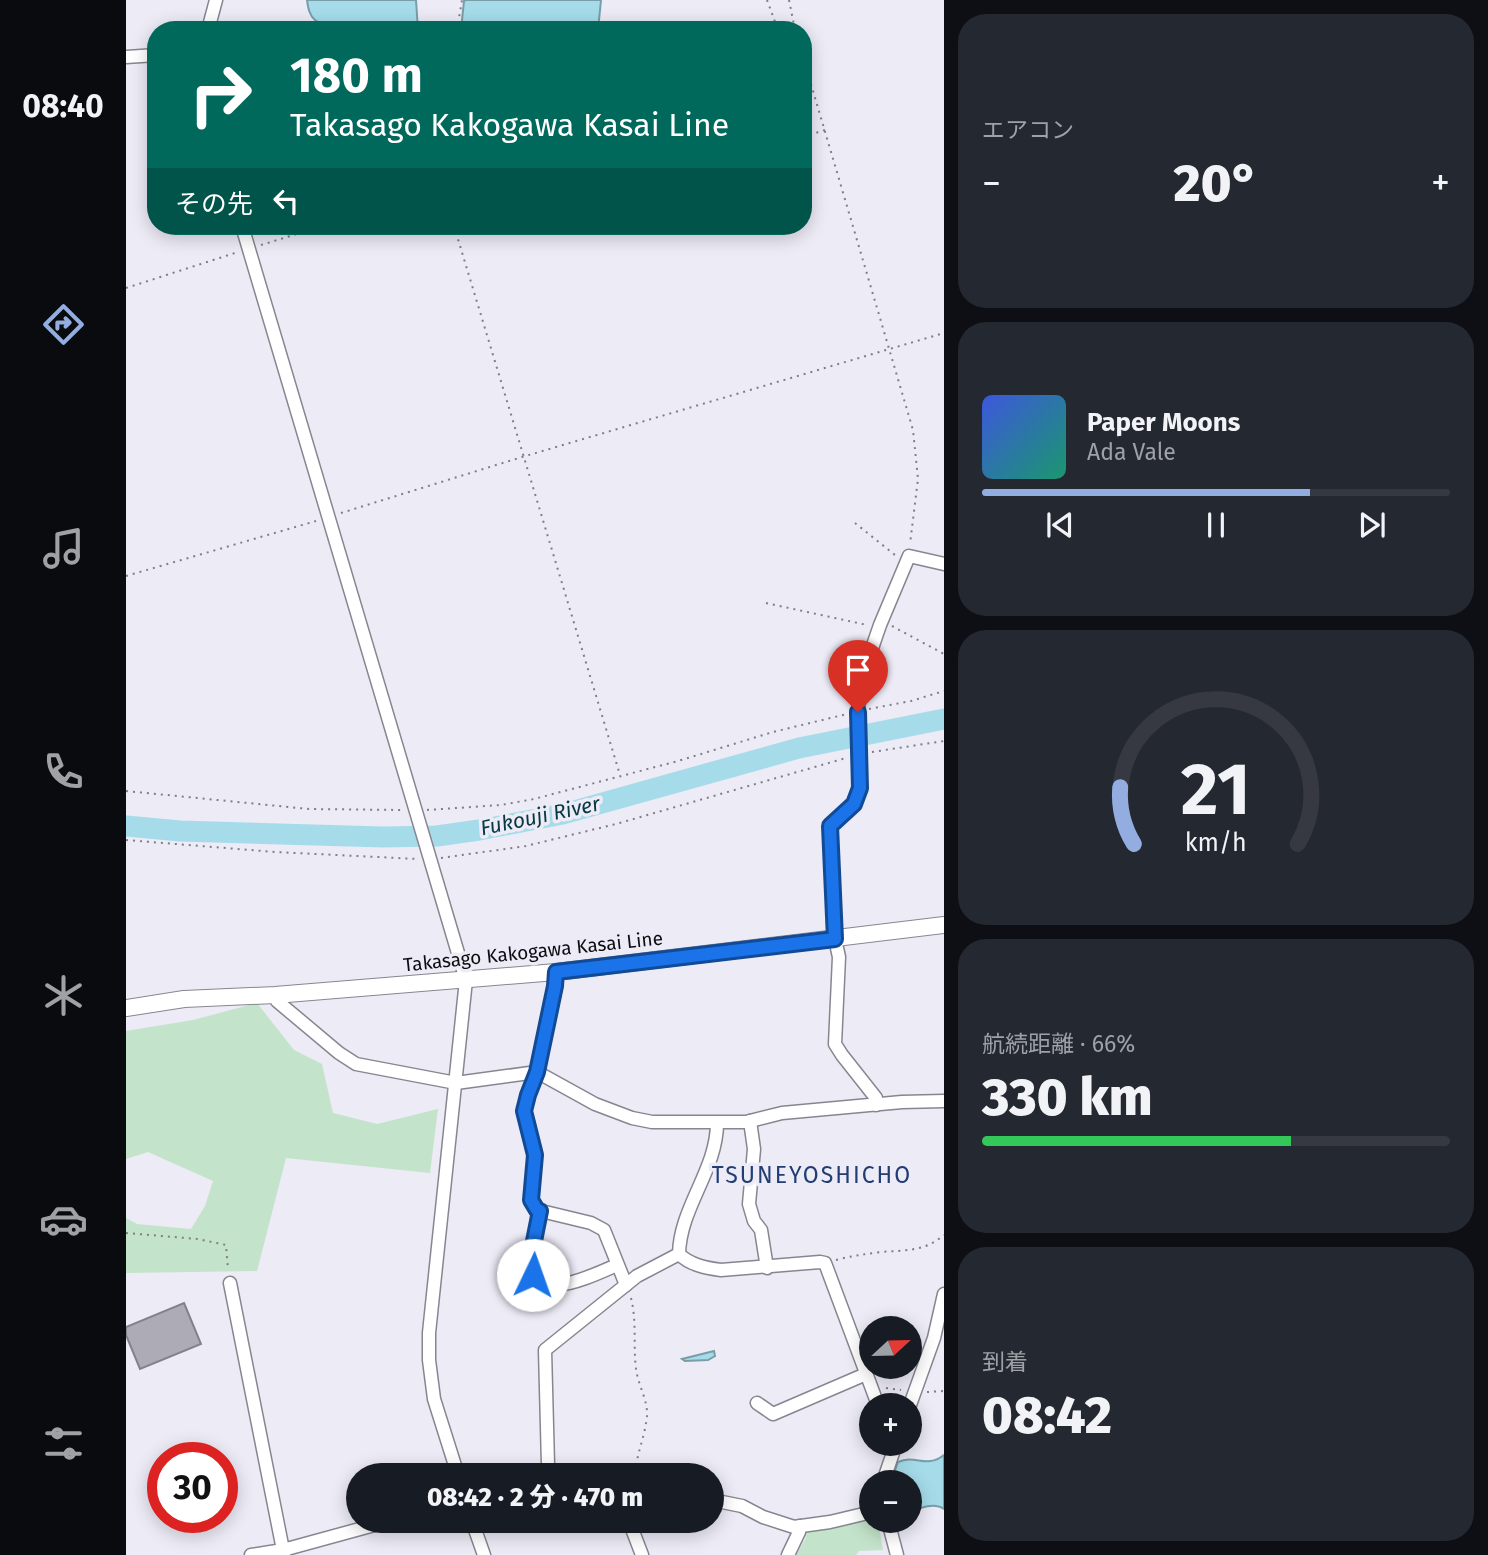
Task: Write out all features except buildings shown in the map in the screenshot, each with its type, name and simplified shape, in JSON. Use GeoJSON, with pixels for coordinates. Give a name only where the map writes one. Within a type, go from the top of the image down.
{"type":"FeatureCollection","features":[{"type":"Feature","properties":{"kind":"main road","name":"Takasago Kakogawa Kasai Line"},"geometry":{"type":"LineString","coordinates":[[126,1008],[184,999],[275,995],[556,972],[944,925]]}},
{"type":"Feature","properties":{"kind":"street"},"geometry":{"type":"LineString","coordinates":[[210,21],[216,0]]}},
{"type":"Feature","properties":{"kind":"street"},"geometry":{"type":"LineString","coordinates":[[126,57],[147,56]]}},
{"type":"Feature","properties":{"kind":"street"},"geometry":{"type":"LineString","coordinates":[[245,235],[466,980],[429,1333],[434,1399],[454,1463]]}},
{"type":"Feature","properties":{"kind":"street"},"geometry":{"type":"LineString","coordinates":[[876,1105],[876,1098],[835,1044],[839,957],[835,939],[830,826],[854,804],[860,788],[858,713],[861,680],[908,558],[944,564]]}},
{"type":"Feature","properties":{"kind":"street"},"geometry":{"type":"LineString","coordinates":[[556,972],[537,1072],[524,1111],[535,1155],[531,1200],[537,1210],[591,1223],[604,1230],[626,1285]]}},
{"type":"Feature","properties":{"kind":"street"},"geometry":{"type":"LineString","coordinates":[[275,995],[276,1001],[339,1054],[356,1064],[456,1083],[537,1072],[595,1104],[632,1118],[671,1124],[717,1123],[750,1121],[782,1113],[944,1101]]}},
{"type":"Feature","properties":{"kind":"street"},"geometry":{"type":"LineString","coordinates":[[750,1121],[754,1149],[749,1204],[754,1222],[761,1230],[767,1268]]}},
{"type":"Feature","properties":{"kind":"street"},"geometry":{"type":"LineString","coordinates":[[679,1254],[682,1228],[712,1155],[717,1123]]}},
{"type":"Feature","properties":{"kind":"street"},"geometry":{"type":"LineString","coordinates":[[540,1211],[531,1256],[533,1275],[538,1281],[548,1286],[588,1278],[617,1265]]}},
{"type":"Feature","properties":{"kind":"street"},"geometry":{"type":"LineString","coordinates":[[679,1254],[685,1260],[721,1270],[820,1262],[825,1264],[859,1355]]}},
{"type":"Feature","properties":{"kind":"street"},"geometry":{"type":"LineString","coordinates":[[548,1463],[545,1350],[626,1285],[679,1254]]}},
{"type":"Feature","properties":{"kind":"street"},"geometry":{"type":"LineString","coordinates":[[230,1283],[283,1553]]}},
{"type":"Feature","properties":{"kind":"street"},"geometry":{"type":"LineString","coordinates":[[915,1392],[934,1338],[944,1294]]}},
{"type":"Feature","properties":{"kind":"street"},"geometry":{"type":"LineString","coordinates":[[757,1403],[773,1414],[859,1377]]}},
{"type":"Feature","properties":{"kind":"street"},"geometry":{"type":"LineString","coordinates":[[868,1379],[875,1393]]}},
{"type":"Feature","properties":{"kind":"street"},"geometry":{"type":"LineString","coordinates":[[724,1502],[742,1506],[776,1522],[794,1527],[859,1515]]}},
{"type":"Feature","properties":{"kind":"street"},"geometry":{"type":"LineString","coordinates":[[788,1555],[800,1527]]}},
{"type":"Feature","properties":{"kind":"street"},"geometry":{"type":"LineString","coordinates":[[251,1555],[283,1553],[349,1533]]}},
{"type":"Feature","properties":{"kind":"street"},"geometry":{"type":"LineString","coordinates":[[476,1533],[484,1555]]}},
{"type":"Feature","properties":{"kind":"street"},"geometry":{"type":"LineString","coordinates":[[634,1533],[642,1555]]}},
{"type":"Feature","properties":{"kind":"street"},"geometry":{"type":"LineString","coordinates":[[891,1533],[897,1555]]}},
{"type":"Feature","properties":{"kind":"path"},"geometry":{"type":"LineString","coordinates":[[458,21],[462,0]]}},
{"type":"Feature","properties":{"kind":"path"},"geometry":{"type":"LineString","coordinates":[[767,0],[775,21]]}},
{"type":"Feature","properties":{"kind":"path"},"geometry":{"type":"LineString","coordinates":[[789,0],[793,21]]}},
{"type":"Feature","properties":{"kind":"path"},"geometry":{"type":"LineString","coordinates":[[812,87],[890,349],[916,449],[918,478],[908,558],[900,559],[855,523]]}},
{"type":"Feature","properties":{"kind":"path"},"geometry":{"type":"LineString","coordinates":[[812,134],[825,130]]}},
{"type":"Feature","properties":{"kind":"path"},"geometry":{"type":"LineString","coordinates":[[126,288],[293,235]]}},
{"type":"Feature","properties":{"kind":"path"},"geometry":{"type":"LineString","coordinates":[[457,235],[620,776]]}},
{"type":"Feature","properties":{"kind":"path"},"geometry":{"type":"LineString","coordinates":[[126,576],[944,333]]}},
{"type":"Feature","properties":{"kind":"path"},"geometry":{"type":"LineString","coordinates":[[766,603],[904,630],[944,654]]}},
{"type":"Feature","properties":{"kind":"path"},"geometry":{"type":"LineString","coordinates":[[126,791],[309,809],[417,813],[501,805],[620,776],[773,732],[944,691]]}},
{"type":"Feature","properties":{"kind":"path"},"geometry":{"type":"LineString","coordinates":[[126,840],[275,852],[430,857],[526,846],[603,827],[860,753],[944,741]]}},
{"type":"Feature","properties":{"kind":"path"},"geometry":{"type":"LineString","coordinates":[[126,1233],[226,1245],[230,1283]]}},
{"type":"Feature","properties":{"kind":"path"},"geometry":{"type":"LineString","coordinates":[[825,1264],[854,1256],[913,1251],[944,1235]]}},
{"type":"Feature","properties":{"kind":"path"},"geometry":{"type":"LineString","coordinates":[[626,1285],[635,1314],[636,1369],[647,1407],[636,1463]]}},
{"type":"Feature","properties":{"kind":"path"},"geometry":{"type":"LineString","coordinates":[[874,1390],[944,1391]]}},
{"type":"Feature","properties":{"kind":"green space"},"geometry":{"type":"Polygon","coordinates":[[[257,1003],[294,1050],[322,1064],[333,1113],[377,1124],[438,1109],[430,1173],[286,1158],[257,1271],[126,1273],[126,1218],[137,1224],[191,1229],[205,1206],[213,1181],[148,1152],[126,1159],[126,1031],[193,1020],[257,1003]]]}},
{"type":"Feature","properties":{"kind":"green space"},"geometry":{"type":"Polygon","coordinates":[[[859,1521],[859,1533],[880,1533],[883,1550],[859,1551],[856,1555],[796,1555],[806,1538],[805,1532],[859,1521]]]}},
{"type":"Feature","properties":{"kind":"water"},"geometry":{"type":"Polygon","coordinates":[[[307,0],[416,0],[417,21],[317,21],[310,13],[307,0]]]}},
{"type":"Feature","properties":{"kind":"water"},"geometry":{"type":"Polygon","coordinates":[[[601,0],[599,21],[462,21],[464,1],[601,0]]]}},
{"type":"Feature","properties":{"kind":"water"},"geometry":{"type":"Polygon","coordinates":[[[714,1351],[715,1356],[708,1360],[682,1359],[714,1351]]]}},
{"type":"Feature","properties":{"kind":"water"},"geometry":{"type":"Polygon","coordinates":[[[944,1455],[944,1509],[922,1507],[922,1470],[895,1470],[898,1462],[904,1460],[938,1459],[944,1455]]]}},
{"type":"Feature","properties":{"kind":"waterway","name":"Fukouji River"},"geometry":{"type":"LineString","coordinates":[[126,826],[180,831],[437,836],[563,814],[799,748],[944,719]]}},
{"type":"Feature","properties":{"kind":"district","name":"TSUNEYOSHICHO"},"geometry":{"type":"Point","coordinates":[812,1175]}},
{"type":"Feature","properties":{"kind":"route"},"geometry":{"type":"LineString","coordinates":[[533,1275],[531,1256],[540,1211],[531,1200],[535,1155],[524,1111],[537,1072],[556,972],[835,939],[830,826],[854,804],[860,788],[858,712]]}}]}
